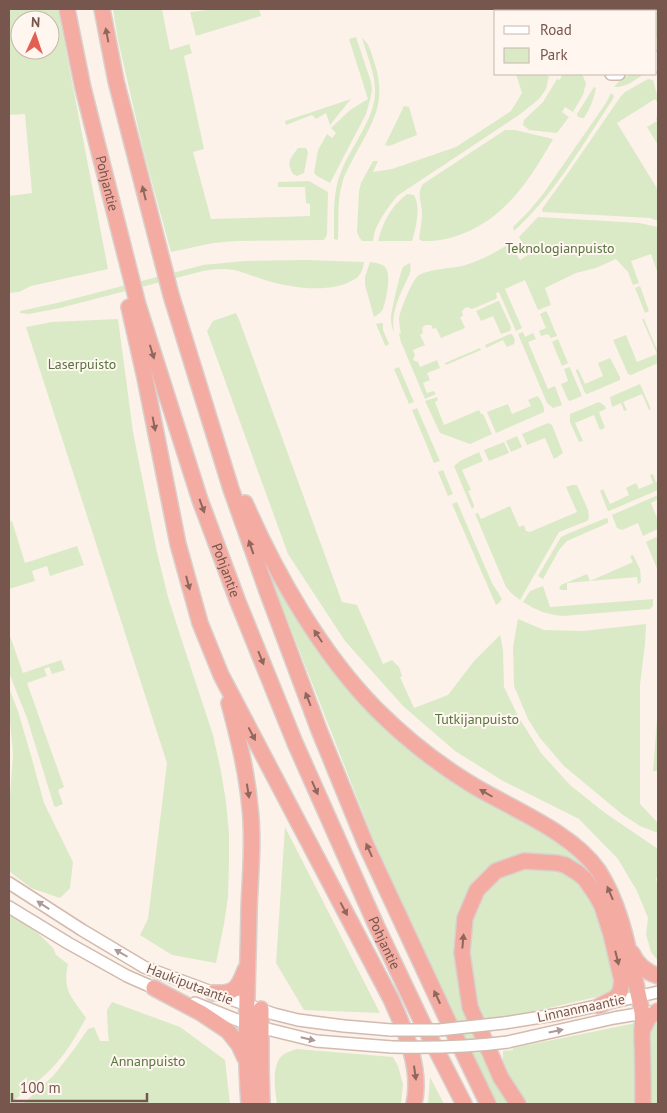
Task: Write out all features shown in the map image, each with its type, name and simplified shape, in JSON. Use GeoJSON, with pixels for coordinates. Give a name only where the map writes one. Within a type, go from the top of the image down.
{"type":"FeatureCollection","features":[{"type":"Feature","properties":{"kind":"highway","name":"Pohjantie"},"geometry":{"type":"LineString","coordinates":[[67,9],[83,88],[133,306],[200,500],[238,602],[295,743],[376,925],[422,1022],[464,1104]]}},
{"type":"Feature","properties":{"kind":"highway","name":"Pohjantie"},"geometry":{"type":"LineString","coordinates":[[102,9],[116,81],[170,295],[202,400],[266,591],[319,730],[366,844],[488,1104]]}},
{"type":"Feature","properties":{"kind":"highway"},"geometry":{"type":"LineString","coordinates":[[133,306],[145,378],[178,544],[200,623],[221,675],[401,1021],[414,1067],[416,1080],[414,1104]]}},
{"type":"Feature","properties":{"kind":"highway"},"geometry":{"type":"LineString","coordinates":[[202,400],[252,518],[289,590],[317,635],[344,672],[376,708],[432,758],[469,783],[549,827],[582,853],[597,869],[606,884],[634,959],[642,968],[658,976]]}},
{"type":"Feature","properties":{"kind":"highway"},"geometry":{"type":"LineString","coordinates":[[221,675],[244,768],[250,808],[252,847],[249,962],[262,1104]]}},
{"type":"Feature","properties":{"kind":"highway"},"geometry":{"type":"LineString","coordinates":[[518,1104],[501,1078],[470,1007],[462,954],[465,918],[477,890],[496,871],[524,861],[557,863],[564,865],[585,879],[602,906],[622,981],[620,992],[615,998],[598,1006]]}},
{"type":"Feature","properties":{"kind":"highway"},"geometry":{"type":"LineString","coordinates":[[626,939],[642,1014],[643,1104]]}},
{"type":"Feature","properties":{"kind":"highway"},"geometry":{"type":"LineString","coordinates":[[213,993],[231,991],[237,987],[249,962]]}},
{"type":"Feature","properties":{"kind":"highway"},"geometry":{"type":"LineString","coordinates":[[154,988],[201,1013],[228,1031],[239,1045],[247,1062]]}},
{"type":"Feature","properties":{"kind":"highway"},"geometry":{"type":"LineString","coordinates":[[642,1031],[649,1017],[658,1010]]}},
{"type":"Feature","properties":{"kind":"highway"},"geometry":{"type":"LineString","coordinates":[[248,1104],[247,1062],[254,1026]]}},
{"type":"Feature","properties":{"kind":"main road","name":"Haukiputaantie"},"geometry":{"type":"LineString","coordinates":[[9,883],[144,967],[213,993],[298,1020],[392,1030]]}},
{"type":"Feature","properties":{"kind":"main road","name":"Haukiputaantie"},"geometry":{"type":"LineString","coordinates":[[9,907],[127,976],[254,1026],[316,1041],[392,1047]]}},
{"type":"Feature","properties":{"kind":"main road","name":"Linnanmaantie"},"geometry":{"type":"LineString","coordinates":[[392,1030],[439,1030],[504,1023],[560,1014],[658,992]]}},
{"type":"Feature","properties":{"kind":"main road","name":"Linnanmaantie"},"geometry":{"type":"LineString","coordinates":[[392,1047],[442,1048],[508,1042],[658,1010]]}},
{"type":"Feature","properties":{"kind":"green space"},"geometry":{"type":"Polygon","coordinates":[[[9,9],[58,9],[10,10],[10,60],[60,60],[60,19],[108,269],[31,286],[19,292],[9,293],[9,196],[32,193],[25,114],[9,115],[9,9]]]}},
{"type":"Feature","properties":{"kind":"green space"},"geometry":{"type":"Polygon","coordinates":[[[113,9],[162,9],[170,50],[189,44],[192,53],[184,56],[204,149],[193,152],[211,219],[310,216],[310,204],[306,203],[305,187],[278,187],[278,182],[309,181],[328,192],[327,235],[324,240],[236,241],[213,243],[171,252],[144,153],[118,40],[113,9]]]}},
{"type":"Feature","properties":{"kind":"green space"},"geometry":{"type":"Polygon","coordinates":[[[217,9],[259,9],[261,16],[196,36],[190,12],[217,9]]]}},
{"type":"Feature","properties":{"kind":"green space"},"geometry":{"type":"Polygon","coordinates":[[[658,9],[658,39],[657,10],[612,10],[658,9]]]}},
{"type":"Feature","properties":{"kind":"green space"},"geometry":{"type":"Polygon","coordinates":[[[356,37],[372,90],[366,114],[330,183],[314,173],[318,150],[327,134],[332,138],[336,133],[331,128],[350,110],[368,99],[349,39],[356,37]]]}},
{"type":"Feature","properties":{"kind":"green space"},"geometry":{"type":"Polygon","coordinates":[[[362,38],[369,46],[374,61],[378,76],[379,101],[372,124],[343,181],[339,197],[337,240],[334,239],[334,210],[338,179],[371,114],[374,104],[375,87],[373,73],[362,38]]]}},
{"type":"Feature","properties":{"kind":"green space"},"geometry":{"type":"Polygon","coordinates":[[[516,75],[549,76],[546,89],[539,99],[519,115],[397,196],[378,223],[373,241],[362,241],[357,232],[359,191],[361,183],[373,161],[378,161],[373,172],[392,169],[456,147],[511,111],[522,93],[516,75]]]}},
{"type":"Feature","properties":{"kind":"green space"},"geometry":{"type":"Polygon","coordinates":[[[562,75],[582,75],[586,83],[583,95],[573,112],[565,107],[562,112],[569,117],[557,133],[529,130],[523,125],[524,120],[543,102],[557,79],[560,80],[562,75]]]}},
{"type":"Feature","properties":{"kind":"green space"},"geometry":{"type":"Polygon","coordinates":[[[630,75],[642,75],[626,85],[614,87],[621,79],[630,75]]]}},
{"type":"Feature","properties":{"kind":"green space"},"geometry":{"type":"Polygon","coordinates":[[[648,79],[653,80],[658,103],[655,99],[617,123],[658,190],[658,221],[650,218],[543,212],[542,209],[621,96],[648,79]]]}},
{"type":"Feature","properties":{"kind":"green space"},"geometry":{"type":"Polygon","coordinates":[[[594,87],[596,88],[594,96],[584,118],[577,116],[577,114],[594,87]]]}},
{"type":"Feature","properties":{"kind":"green space"},"geometry":{"type":"Polygon","coordinates":[[[611,93],[614,96],[613,99],[567,168],[542,202],[514,231],[513,227],[543,194],[611,93]]]}},
{"type":"Feature","properties":{"kind":"green space"},"geometry":{"type":"Polygon","coordinates":[[[351,99],[330,125],[326,113],[316,119],[312,115],[286,125],[285,121],[351,99]]]}},
{"type":"Feature","properties":{"kind":"green space"},"geometry":{"type":"Polygon","coordinates":[[[404,106],[409,107],[417,135],[389,146],[385,145],[404,106]]]}},
{"type":"Feature","properties":{"kind":"green space"},"geometry":{"type":"Polygon","coordinates":[[[658,116],[658,145],[647,127],[657,121],[656,118],[658,116]]]}},
{"type":"Feature","properties":{"kind":"green space"},"geometry":{"type":"Polygon","coordinates":[[[505,130],[515,130],[553,139],[533,173],[509,203],[495,215],[479,226],[461,234],[439,240],[422,241],[419,239],[422,213],[420,191],[423,184],[505,130]]]}},
{"type":"Feature","properties":{"kind":"green space"},"geometry":{"type":"Polygon","coordinates":[[[298,148],[306,148],[308,152],[304,173],[297,176],[293,174],[289,163],[298,148]]]}},
{"type":"Feature","properties":{"kind":"green space"},"geometry":{"type":"Polygon","coordinates":[[[407,194],[414,195],[417,205],[416,224],[412,241],[378,241],[388,215],[407,194]]]}},
{"type":"Feature","properties":{"kind":"green space","name":"Teknologianpuisto"},"geometry":{"type":"Polygon","coordinates":[[[538,217],[639,223],[658,227],[658,274],[651,254],[631,261],[639,283],[633,285],[628,272],[616,259],[596,268],[576,273],[545,288],[551,305],[538,310],[525,280],[505,289],[522,328],[516,331],[499,292],[496,293],[496,299],[472,309],[467,307],[462,311],[463,316],[460,317],[465,328],[441,338],[436,328],[433,329],[431,325],[425,325],[422,328],[423,333],[420,335],[425,345],[413,350],[415,355],[413,360],[418,362],[420,367],[437,360],[440,368],[427,373],[430,380],[423,383],[427,393],[434,391],[436,394],[425,399],[399,334],[401,333],[400,314],[415,279],[426,272],[475,262],[510,243],[520,260],[529,254],[519,237],[538,217]]]}},
{"type":"Feature","properties":{"kind":"green space"},"geometry":{"type":"Polygon","coordinates":[[[307,260],[364,262],[361,272],[355,279],[335,287],[288,286],[238,271],[216,269],[60,308],[29,314],[20,313],[20,311],[203,265],[244,261],[307,260]]]}},
{"type":"Feature","properties":{"kind":"green space"},"geometry":{"type":"Polygon","coordinates":[[[370,262],[378,263],[385,267],[388,275],[388,287],[383,309],[374,317],[365,285],[365,277],[370,262]]]}},
{"type":"Feature","properties":{"kind":"green space"},"geometry":{"type":"Polygon","coordinates":[[[410,263],[409,275],[395,309],[394,333],[391,317],[394,300],[402,270],[404,266],[410,263]]]}},
{"type":"Feature","properties":{"kind":"green space"},"geometry":{"type":"Polygon","coordinates":[[[640,286],[649,311],[645,313],[635,288],[640,286]]]}},
{"type":"Feature","properties":{"kind":"green space"},"geometry":{"type":"Polygon","coordinates":[[[498,301],[511,327],[510,331],[501,334],[493,316],[481,321],[476,311],[498,301]]]}},
{"type":"Feature","properties":{"kind":"green space"},"geometry":{"type":"Polygon","coordinates":[[[546,311],[557,336],[551,338],[548,334],[541,336],[539,331],[546,328],[540,314],[546,311]]]}},
{"type":"Feature","properties":{"kind":"green space","name":"Tutkijanpuisto"},"geometry":{"type":"Polygon","coordinates":[[[236,313],[342,602],[357,605],[383,664],[392,660],[399,667],[402,676],[400,677],[414,708],[448,695],[474,661],[500,635],[503,650],[504,687],[518,716],[541,753],[570,785],[605,813],[658,849],[658,877],[656,878],[658,888],[658,961],[651,952],[646,934],[648,918],[637,891],[618,859],[579,819],[503,781],[455,751],[403,706],[345,641],[288,554],[207,331],[213,321],[236,313]]]}},
{"type":"Feature","properties":{"kind":"green space","name":"Laserpuisto"},"geometry":{"type":"Polygon","coordinates":[[[118,319],[133,432],[157,552],[168,597],[213,735],[226,802],[229,833],[228,897],[216,963],[172,955],[140,935],[148,919],[167,763],[26,327],[52,322],[118,319]]]}},
{"type":"Feature","properties":{"kind":"green space"},"geometry":{"type":"Polygon","coordinates":[[[642,319],[644,319],[658,352],[658,363],[631,375],[628,374],[613,340],[626,335],[637,362],[657,354],[642,319]]]}},
{"type":"Feature","properties":{"kind":"green space"},"geometry":{"type":"Polygon","coordinates":[[[383,323],[383,330],[389,344],[386,346],[376,324],[383,323]]]}},
{"type":"Feature","properties":{"kind":"green space"},"geometry":{"type":"Polygon","coordinates":[[[523,332],[525,337],[533,333],[536,339],[528,342],[548,389],[555,386],[562,405],[553,408],[547,403],[518,334],[523,332]]]}},
{"type":"Feature","properties":{"kind":"green space"},"geometry":{"type":"Polygon","coordinates":[[[512,334],[515,340],[514,344],[507,347],[503,340],[486,348],[485,345],[512,334]]]}},
{"type":"Feature","properties":{"kind":"green space"},"geometry":{"type":"Polygon","coordinates":[[[558,339],[568,363],[562,366],[552,342],[558,339]]]}},
{"type":"Feature","properties":{"kind":"green space"},"geometry":{"type":"Polygon","coordinates":[[[480,348],[481,350],[446,365],[445,363],[480,348]]]}},
{"type":"Feature","properties":{"kind":"green space"},"geometry":{"type":"Polygon","coordinates":[[[610,358],[620,380],[587,394],[585,393],[576,370],[578,369],[585,384],[603,376],[598,363],[610,358]]]}},
{"type":"Feature","properties":{"kind":"green space"},"geometry":{"type":"Polygon","coordinates":[[[399,367],[414,402],[409,404],[394,369],[399,367]]]}},
{"type":"Feature","properties":{"kind":"green space"},"geometry":{"type":"Polygon","coordinates":[[[569,367],[582,396],[570,401],[561,384],[568,381],[564,369],[569,367]]]}},
{"type":"Feature","properties":{"kind":"green space"},"geometry":{"type":"Polygon","coordinates":[[[640,384],[651,409],[649,410],[642,394],[623,402],[627,410],[624,411],[621,403],[612,407],[610,397],[640,384]]]}},
{"type":"Feature","properties":{"kind":"green space"},"geometry":{"type":"Polygon","coordinates":[[[537,396],[544,408],[544,412],[496,433],[487,412],[508,404],[512,414],[531,406],[528,400],[537,396]]]}},
{"type":"Feature","properties":{"kind":"green space"},"geometry":{"type":"Polygon","coordinates":[[[437,397],[438,400],[435,402],[444,425],[479,410],[483,414],[492,434],[470,444],[440,433],[425,401],[437,397]]]}},
{"type":"Feature","properties":{"kind":"green space"},"geometry":{"type":"Polygon","coordinates":[[[599,402],[606,409],[599,412],[605,428],[600,430],[594,415],[575,423],[583,441],[579,442],[570,422],[570,414],[599,402]]]}},
{"type":"Feature","properties":{"kind":"green space"},"geometry":{"type":"Polygon","coordinates":[[[417,408],[440,461],[434,463],[412,410],[417,408]]]}},
{"type":"Feature","properties":{"kind":"green space"},"geometry":{"type":"Polygon","coordinates":[[[548,423],[552,425],[563,453],[554,459],[545,438],[527,445],[522,434],[548,423]]]}},
{"type":"Feature","properties":{"kind":"green space"},"geometry":{"type":"Polygon","coordinates":[[[517,436],[522,447],[511,452],[506,441],[517,436]]]}},
{"type":"Feature","properties":{"kind":"green space"},"geometry":{"type":"Polygon","coordinates":[[[504,442],[509,453],[489,461],[484,450],[504,442]]]}},
{"type":"Feature","properties":{"kind":"green space"},"geometry":{"type":"Polygon","coordinates":[[[479,452],[483,461],[462,470],[471,490],[468,491],[474,505],[472,509],[454,466],[479,452]]]}},
{"type":"Feature","properties":{"kind":"green space"},"geometry":{"type":"Polygon","coordinates":[[[443,470],[453,494],[448,496],[438,472],[443,470]]]}},
{"type":"Feature","properties":{"kind":"green space"},"geometry":{"type":"Polygon","coordinates":[[[653,474],[656,482],[658,481],[658,490],[608,511],[600,491],[603,489],[610,504],[629,495],[626,488],[636,483],[639,489],[653,483],[650,475],[653,474]]]}},
{"type":"Feature","properties":{"kind":"green space"},"geometry":{"type":"Polygon","coordinates":[[[577,485],[588,510],[589,518],[587,521],[559,532],[520,600],[506,587],[475,514],[478,513],[481,519],[510,506],[519,527],[524,525],[526,531],[530,532],[577,512],[566,487],[577,485]]]}},
{"type":"Feature","properties":{"kind":"green space"},"geometry":{"type":"Polygon","coordinates":[[[658,495],[658,499],[651,503],[658,520],[658,529],[643,536],[638,523],[622,530],[617,528],[612,515],[658,495]]]}},
{"type":"Feature","properties":{"kind":"green space"},"geometry":{"type":"Polygon","coordinates":[[[457,502],[492,583],[502,599],[496,605],[452,504],[457,502]]]}},
{"type":"Feature","properties":{"kind":"green space"},"geometry":{"type":"Polygon","coordinates":[[[606,518],[608,523],[567,541],[559,550],[543,579],[538,576],[561,537],[606,518]]]}},
{"type":"Feature","properties":{"kind":"green space"},"geometry":{"type":"Polygon","coordinates":[[[12,521],[25,563],[77,546],[84,565],[50,576],[47,566],[32,571],[35,581],[9,589],[9,522],[12,521]]]}},
{"type":"Feature","properties":{"kind":"green space"},"geometry":{"type":"Polygon","coordinates":[[[254,535],[373,712],[570,847],[601,880],[609,911],[557,859],[483,878],[459,952],[511,1104],[498,1104],[406,915],[374,841],[254,535]]]}},
{"type":"Feature","properties":{"kind":"green space"},"geometry":{"type":"Polygon","coordinates":[[[658,536],[658,571],[646,542],[658,536]]]}},
{"type":"Feature","properties":{"kind":"green space"},"geometry":{"type":"Polygon","coordinates":[[[633,555],[640,569],[641,582],[638,584],[637,577],[567,583],[567,590],[559,588],[561,585],[587,574],[590,581],[633,562],[630,556],[633,555]]]}},
{"type":"Feature","properties":{"kind":"green space"},"geometry":{"type":"Polygon","coordinates":[[[543,586],[550,607],[653,599],[653,606],[650,609],[563,616],[551,614],[523,602],[530,591],[543,586]]]}},
{"type":"Feature","properties":{"kind":"green space"},"geometry":{"type":"Polygon","coordinates":[[[518,619],[544,630],[583,631],[646,624],[640,685],[640,804],[658,823],[658,833],[640,826],[623,815],[564,766],[540,738],[528,719],[514,686],[513,647],[518,619]]]}},
{"type":"Feature","properties":{"kind":"green space"},"geometry":{"type":"Polygon","coordinates":[[[9,633],[23,673],[61,660],[65,670],[52,674],[49,667],[44,669],[47,676],[27,683],[64,787],[58,790],[63,804],[56,807],[54,806],[27,718],[9,673],[9,633]]]}},
{"type":"Feature","properties":{"kind":"green space"},"geometry":{"type":"Polygon","coordinates":[[[9,688],[18,711],[44,803],[73,862],[70,888],[60,898],[31,888],[9,871],[9,811],[13,754],[9,688]]]}},
{"type":"Feature","properties":{"kind":"green space"},"geometry":{"type":"Polygon","coordinates":[[[658,706],[658,771],[653,771],[658,706]]]}},
{"type":"Feature","properties":{"kind":"green space"},"geometry":{"type":"Polygon","coordinates":[[[285,827],[380,1013],[304,1010],[276,963],[285,827]]]}},
{"type":"Feature","properties":{"kind":"green space"},"geometry":{"type":"Polygon","coordinates":[[[526,866],[559,870],[574,877],[583,886],[599,910],[616,986],[612,990],[596,997],[523,1014],[479,1020],[467,953],[471,919],[477,902],[497,876],[526,866]]]}},
{"type":"Feature","properties":{"kind":"green space"},"geometry":{"type":"Polygon","coordinates":[[[9,913],[39,934],[53,948],[56,955],[68,964],[66,973],[67,987],[86,1018],[70,1046],[56,1064],[12,1104],[9,1104],[9,913]]]}},
{"type":"Feature","properties":{"kind":"green space","name":"Annanpuisto"},"geometry":{"type":"Polygon","coordinates":[[[112,1002],[180,1027],[225,1060],[230,1104],[23,1104],[54,1075],[88,1029],[94,1027],[100,1041],[109,1041],[107,1010],[112,1002]]]}},
{"type":"Feature","properties":{"kind":"green space"},"geometry":{"type":"Polygon","coordinates":[[[658,1021],[658,1104],[647,1104],[648,1028],[658,1021]]]}},
{"type":"Feature","properties":{"kind":"green space"},"geometry":{"type":"Polygon","coordinates":[[[636,1023],[638,1104],[522,1104],[497,1061],[503,1059],[503,1051],[513,1050],[513,1048],[636,1023]]]}},
{"type":"Feature","properties":{"kind":"green space"},"geometry":{"type":"Polygon","coordinates":[[[297,1049],[393,1057],[398,1066],[403,1084],[401,1104],[277,1104],[275,1076],[278,1062],[286,1053],[297,1049]]]}},
{"type":"Feature","properties":{"kind":"green space"},"geometry":{"type":"Polygon","coordinates":[[[430,1077],[444,1104],[428,1104],[430,1077]]]}}]}
